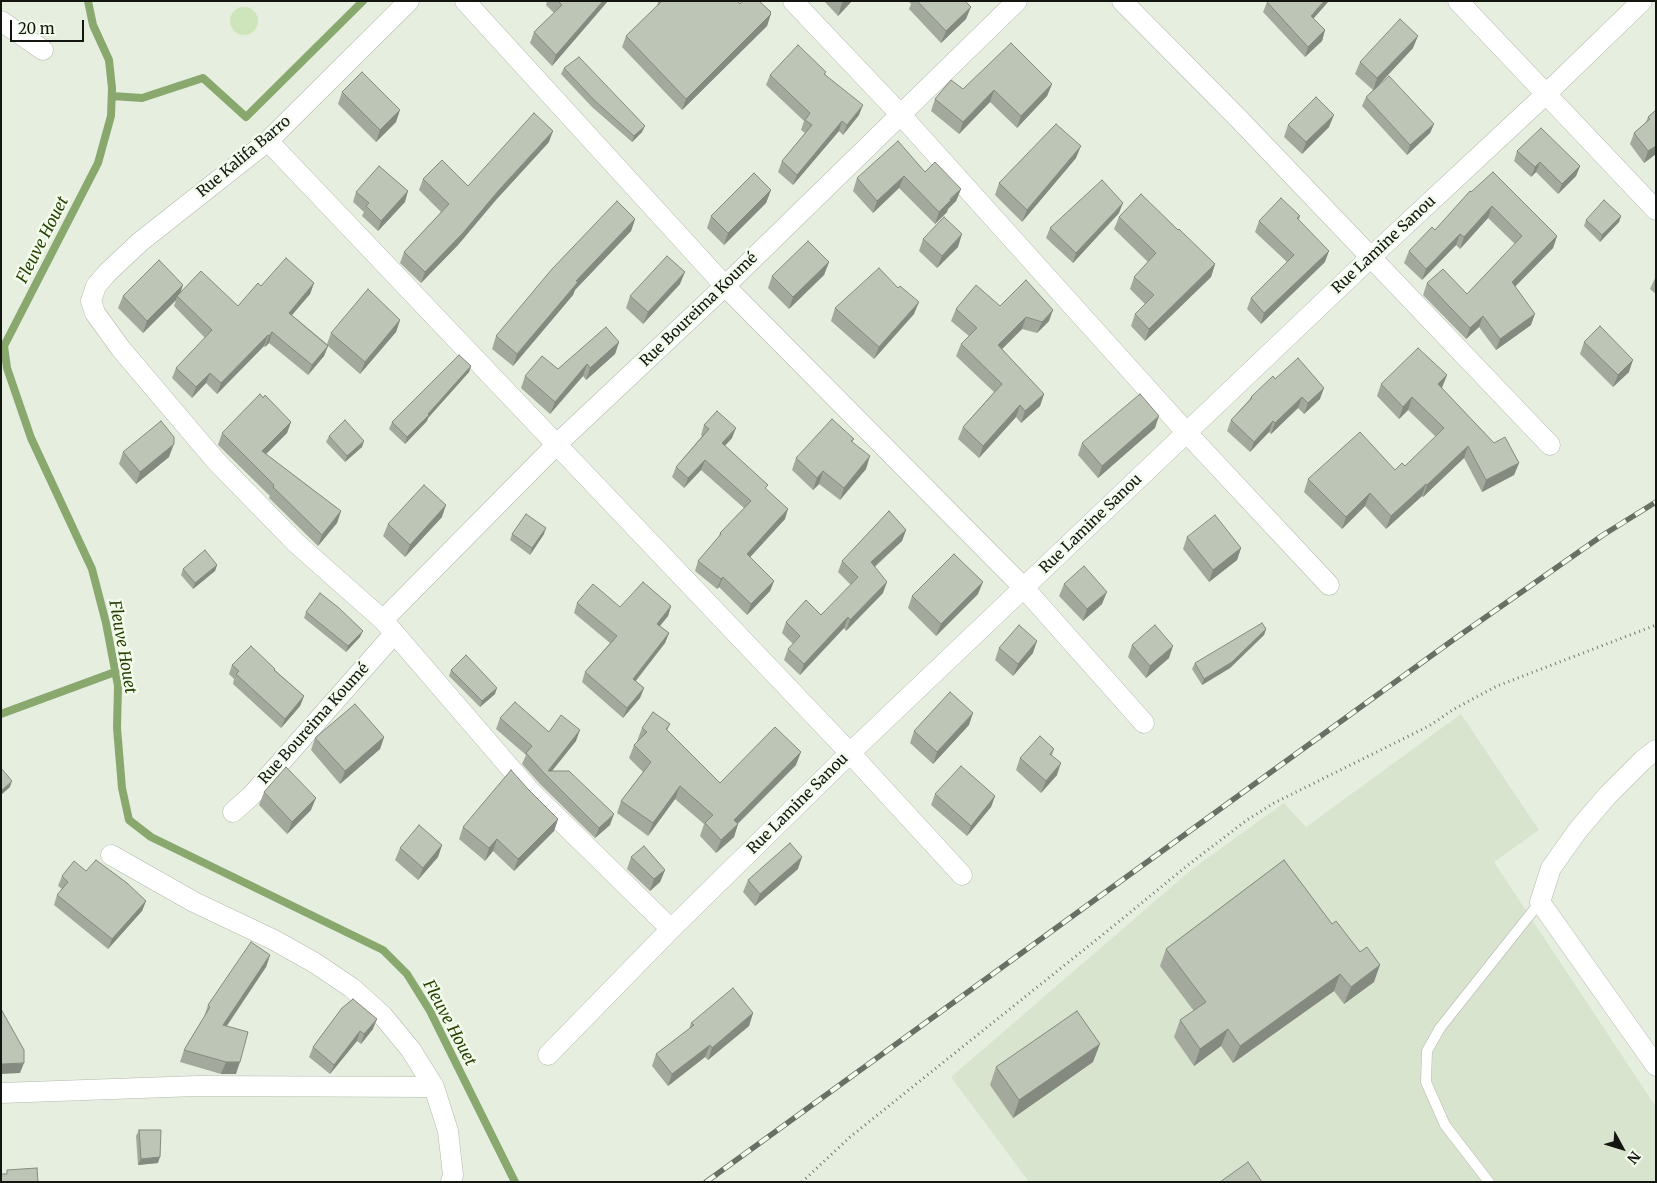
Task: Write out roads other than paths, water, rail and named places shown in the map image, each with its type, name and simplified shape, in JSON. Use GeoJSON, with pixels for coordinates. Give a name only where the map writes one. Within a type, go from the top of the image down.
{"type":"FeatureCollection","features":[{"type":"Feature","properties":{"kind":"street","name":"Rue Kalifa Barro"},"geometry":{"type":"LineString","coordinates":[[388,627],[290,536],[210,453],[121,349],[95,313],[91,301],[96,286],[107,273],[140,242],[268,141],[409,1]]}},
{"type":"Feature","properties":{"kind":"street"},"geometry":{"type":"LineString","coordinates":[[465,1],[725,286],[1024,588],[1144,723]]}},
{"type":"Feature","properties":{"kind":"street"},"geometry":{"type":"LineString","coordinates":[[793,1],[900,114],[1187,433],[1328,585]]}},
{"type":"Feature","properties":{"kind":"street","name":"Rue Boureima Koumé"},"geometry":{"type":"LineString","coordinates":[[233,812],[251,796],[388,627],[558,444],[725,286],[1017,1]]}},
{"type":"Feature","properties":{"kind":"street"},"geometry":{"type":"LineString","coordinates":[[1122,1],[1232,112],[1550,446]]}},
{"type":"Feature","properties":{"kind":"street"},"geometry":{"type":"LineString","coordinates":[[1458,1],[1656,210]]}},
{"type":"Feature","properties":{"kind":"street","name":"Rue Lamine Sanou"},"geometry":{"type":"LineString","coordinates":[[548,1055],[671,929],[850,753],[1642,1]]}},
{"type":"Feature","properties":{"kind":"street"},"geometry":{"type":"LineString","coordinates":[[1,21],[43,50]]}},
{"type":"Feature","properties":{"kind":"street"},"geometry":{"type":"LineString","coordinates":[[268,141],[558,444],[850,753],[962,875]]}},
{"type":"Feature","properties":{"kind":"street"},"geometry":{"type":"LineString","coordinates":[[388,627],[531,792],[671,929]]}},
{"type":"Feature","properties":{"kind":"street"},"geometry":{"type":"LineString","coordinates":[[1656,750],[1643,760],[1607,796],[1578,830],[1551,868],[1540,902],[1656,1066]]}},
{"type":"Feature","properties":{"kind":"street"},"geometry":{"type":"LineString","coordinates":[[110,854],[194,902],[315,962],[352,988],[383,1016],[411,1050],[434,1087],[448,1131],[453,1175],[451,1182]]}},
{"type":"Feature","properties":{"kind":"street"},"geometry":{"type":"LineString","coordinates":[[1,1093],[197,1086],[434,1087]]}},
{"type":"Feature","properties":{"kind":"lane"},"geometry":{"type":"LineString","coordinates":[[1489,1182],[1445,1125],[1426,1082],[1427,1051],[1440,1028],[1540,902]]}},
{"type":"Feature","properties":{"kind":"waterway","name":"Fleuve Houet"},"geometry":{"type":"LineString","coordinates":[[88,1],[93,25],[109,60],[112,88],[111,116],[98,163],[4,346],[7,368],[31,438],[92,569],[106,623],[118,686],[117,728],[122,788],[129,820],[151,837],[383,950],[407,974],[430,1011],[515,1182]]}},
{"type":"Feature","properties":{"kind":"waterway"},"geometry":{"type":"LineString","coordinates":[[112,96],[142,98],[203,78],[246,117],[363,1]]}},
{"type":"Feature","properties":{"kind":"waterway"},"geometry":{"type":"LineString","coordinates":[[1,714],[115,672]]}},
{"type":"Feature","properties":{"kind":"railway"},"geometry":{"type":"LineString","coordinates":[[706,1182],[1453,640],[1603,535],[1656,502]]}}]}
